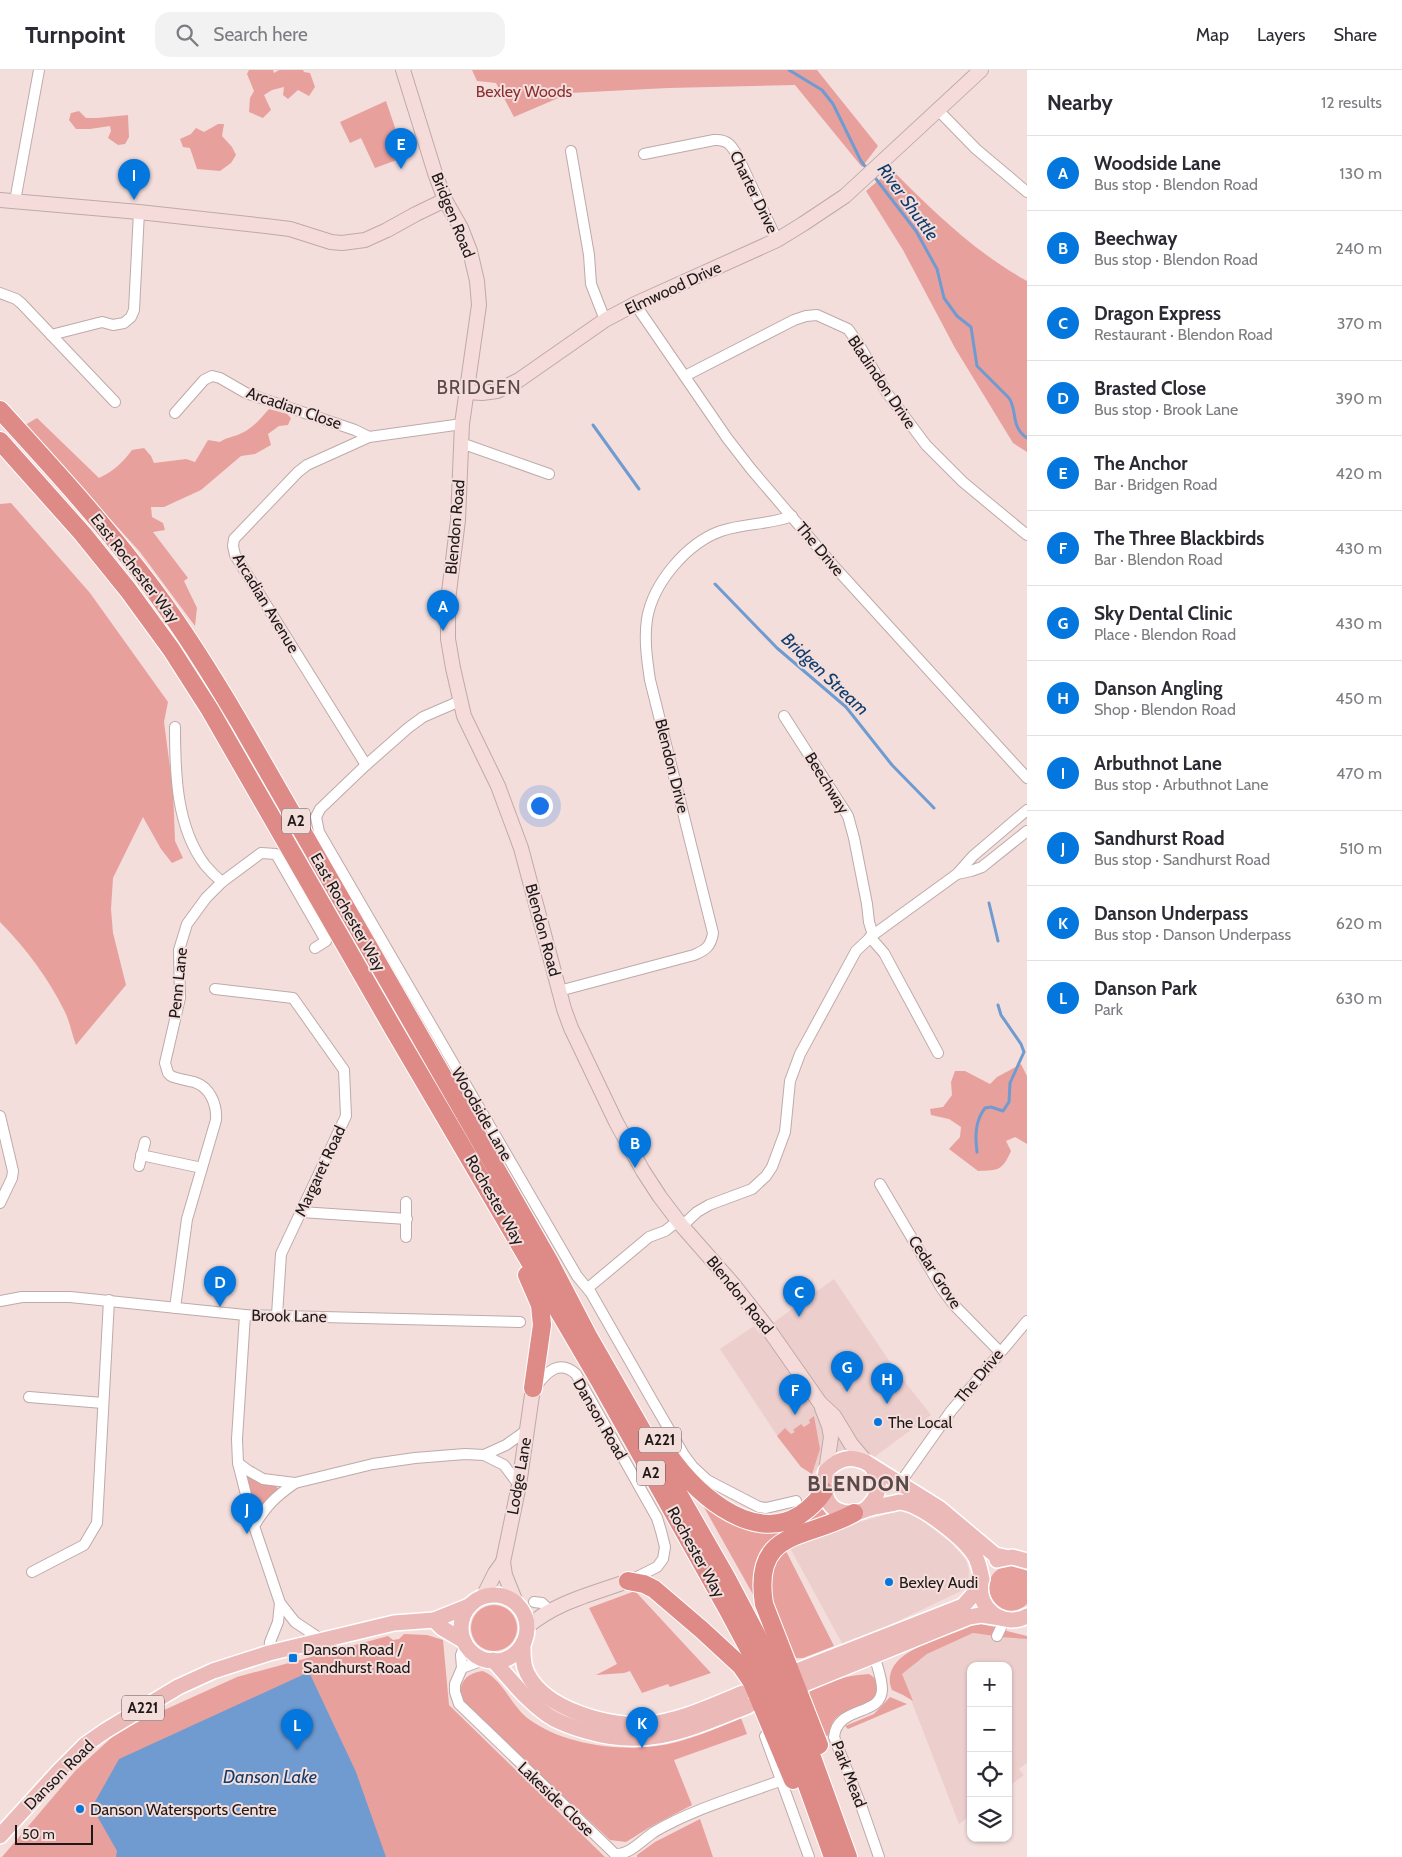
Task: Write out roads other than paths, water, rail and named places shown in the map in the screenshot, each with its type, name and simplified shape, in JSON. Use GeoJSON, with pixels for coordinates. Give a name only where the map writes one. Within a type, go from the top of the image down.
{"type":"FeatureCollection","features":[{"type":"Feature","properties":{"kind":"highway","name":"East Rochester Way"},"geometry":{"type":"LineString","coordinates":[[0,410],[107,530],[153,589],[199,654],[549,1261]]}},
{"type":"Feature","properties":{"kind":"highway","name":"East Rochester Way"},"geometry":{"type":"LineString","coordinates":[[0,441],[82,533],[171,648],[210,710],[389,1021],[439,1104]]}},
{"type":"Feature","properties":{"kind":"highway","name":"Rochester Way"},"geometry":{"type":"LineString","coordinates":[[439,1104],[599,1380],[752,1655],[794,1749],[833,1857]]}},
{"type":"Feature","properties":{"kind":"highway"},"geometry":{"type":"LineString","coordinates":[[439,1104],[454,1147],[525,1271],[540,1305],[542,1325],[534,1388]]}},
{"type":"Feature","properties":{"kind":"highway","name":"A221"},"geometry":{"type":"LineString","coordinates":[[549,1261],[570,1289],[666,1451],[676,1466],[699,1490],[733,1513],[747,1519],[768,1524],[781,1523],[794,1518],[815,1504],[824,1491]]}},
{"type":"Feature","properties":{"kind":"highway","name":"Rochester Way"},"geometry":{"type":"LineString","coordinates":[[549,1261],[588,1336],[726,1577],[764,1649],[790,1704],[813,1760],[848,1857]]}},
{"type":"Feature","properties":{"kind":"highway"},"geometry":{"type":"LineString","coordinates":[[856,1857],[813,1729],[764,1604],[762,1573],[767,1558],[784,1540],[839,1522],[860,1511]]}},
{"type":"Feature","properties":{"kind":"highway"},"geometry":{"type":"LineString","coordinates":[[628,1581],[644,1584],[654,1589],[741,1666],[752,1682],[823,1857]]}},
{"type":"Feature","properties":{"kind":"main road","name":"Bridgen Road"},"geometry":{"type":"LineString","coordinates":[[403,70],[435,173],[445,200],[470,251],[477,281],[479,305],[467,392]]}},
{"type":"Feature","properties":{"kind":"main road","name":"Elmwood Drive"},"geometry":{"type":"LineString","coordinates":[[467,392],[497,391],[519,380],[605,320],[635,304],[777,240],[829,207],[858,184],[981,70]]}},
{"type":"Feature","properties":{"kind":"main road"},"geometry":{"type":"LineString","coordinates":[[0,200],[138,212],[290,229],[331,242],[342,243],[365,240],[445,200]]}},
{"type":"Feature","properties":{"kind":"main road","name":"Blendon Road"},"geometry":{"type":"LineString","coordinates":[[467,392],[462,424],[458,520],[448,600],[447,622],[449,642],[464,716],[511,817],[571,1028],[616,1122],[643,1171],[680,1223],[733,1284],[778,1343],[820,1403],[834,1416],[851,1444],[877,1475],[878,1494],[873,1502],[860,1511]]}},
{"type":"Feature","properties":{"kind":"main road","name":"Lodge Lane"},"geometry":{"type":"LineString","coordinates":[[517,1604],[505,1575],[503,1562],[519,1485],[534,1388]]}},
{"type":"Feature","properties":{"kind":"main road","name":"Blendon Road"},"geometry":{"type":"LineString","coordinates":[[820,1403],[831,1437],[823,1482],[824,1491]]}},
{"type":"Feature","properties":{"kind":"main road","name":"Blendon Road"},"geometry":{"type":"LineString","coordinates":[[826,1471],[842,1459],[854,1458],[900,1483],[939,1508],[995,1555],[1019,1558]]}},
{"type":"Feature","properties":{"kind":"main road"},"geometry":{"type":"LineString","coordinates":[[824,1491],[828,1501],[840,1511],[860,1511],[899,1502],[906,1503],[928,1514],[950,1530],[974,1555],[980,1566],[981,1597],[985,1606],[992,1613],[1003,1619]]}},
{"type":"Feature","properties":{"kind":"main road"},"geometry":{"type":"LineString","coordinates":[[1019,1558],[990,1565],[981,1583],[963,1606],[800,1678],[874,1655],[969,1617],[981,1615],[1003,1619],[1025,1618]]}},
{"type":"Feature","properties":{"kind":"main road","name":"Lodge Lane"},"geometry":{"type":"LineString","coordinates":[[483,1597],[503,1562]]}},
{"type":"Feature","properties":{"kind":"main road","name":"Danson Road"},"geometry":{"type":"LineString","coordinates":[[527,1627],[549,1610],[628,1581]]}},
{"type":"Feature","properties":{"kind":"main road"},"geometry":{"type":"LineString","coordinates":[[464,1642],[462,1623],[469,1606],[483,1597],[503,1596],[517,1604],[527,1627],[522,1658],[526,1672],[533,1682],[553,1700],[575,1712],[607,1723],[628,1725],[650,1724],[746,1699],[669,1734],[637,1739],[605,1736],[552,1718],[489,1660]]}},
{"type":"Feature","properties":{"kind":"main road","name":"Danson Road"},"geometry":{"type":"LineString","coordinates":[[0,1836],[86,1745],[105,1731],[178,1687],[213,1671],[269,1653],[394,1623],[434,1620],[469,1606]]}},
{"type":"Feature","properties":{"kind":"main road"},"geometry":{"type":"LineString","coordinates":[[434,1620],[442,1628],[464,1642],[476,1655],[489,1660],[502,1660],[510,1656],[523,1643]]}},
{"type":"Feature","properties":{"kind":"street"},"geometry":{"type":"LineString","coordinates":[[14,201],[39,70]]}},
{"type":"Feature","properties":{"kind":"street"},"geometry":{"type":"LineString","coordinates":[[937,109],[976,149],[1027,192]]}},
{"type":"Feature","properties":{"kind":"street","name":"Charter Drive"},"geometry":{"type":"LineString","coordinates":[[644,154],[714,140],[727,142],[732,146],[777,240]]}},
{"type":"Feature","properties":{"kind":"street"},"geometry":{"type":"LineString","coordinates":[[571,151],[589,256],[591,284],[605,320]]}},
{"type":"Feature","properties":{"kind":"street"},"geometry":{"type":"LineString","coordinates":[[51,334],[102,322],[113,325],[124,323],[131,317],[134,310],[138,212]]}},
{"type":"Feature","properties":{"kind":"street"},"geometry":{"type":"LineString","coordinates":[[0,294],[21,303],[115,402]]}},
{"type":"Feature","properties":{"kind":"street","name":"The Drive"},"geometry":{"type":"LineString","coordinates":[[635,304],[733,447],[832,564],[1027,778]]}},
{"type":"Feature","properties":{"kind":"street","name":"Bladindon Drive"},"geometry":{"type":"LineString","coordinates":[[685,376],[794,320],[806,316],[818,315],[840,325],[848,330],[858,343],[887,393],[926,445],[963,482],[1027,535]]}},
{"type":"Feature","properties":{"kind":"street","name":"Arcadian Close"},"geometry":{"type":"LineString","coordinates":[[175,413],[204,380],[215,376],[246,393],[355,430],[369,437]]}},
{"type":"Feature","properties":{"kind":"street","name":"Arcadian Avenue"},"geometry":{"type":"LineString","coordinates":[[366,765],[240,563],[233,546],[234,539],[242,528],[307,465],[369,437],[462,424]]}},
{"type":"Feature","properties":{"kind":"street"},"geometry":{"type":"LineString","coordinates":[[461,443],[549,474]]}},
{"type":"Feature","properties":{"kind":"street","name":"Blendon Drive"},"geometry":{"type":"LineString","coordinates":[[559,991],[694,955],[704,951],[712,942],[713,933],[650,680],[646,638],[647,618],[653,599],[670,570],[688,552],[707,538],[733,527],[779,521],[792,516]]}},
{"type":"Feature","properties":{"kind":"street","name":"Woodside Lane"},"geometry":{"type":"LineString","coordinates":[[460,701],[423,717],[366,765],[320,809],[316,817],[320,832],[577,1276],[588,1288],[693,1467],[707,1480],[739,1499],[759,1507],[766,1508],[796,1501]]}},
{"type":"Feature","properties":{"kind":"street","name":"Beechway"},"geometry":{"type":"LineString","coordinates":[[784,716],[848,816],[854,838],[872,936]]}},
{"type":"Feature","properties":{"kind":"street"},"geometry":{"type":"LineString","coordinates":[[174,727],[175,771],[184,821],[189,835],[205,865],[222,882]]}},
{"type":"Feature","properties":{"kind":"street"},"geometry":{"type":"LineString","coordinates":[[588,1288],[649,1237],[665,1231],[709,1205],[752,1189],[766,1176],[772,1167],[785,1132],[790,1081],[800,1054],[856,951],[872,936],[957,874],[973,856],[1027,810]]}},
{"type":"Feature","properties":{"kind":"street"},"geometry":{"type":"LineString","coordinates":[[957,874],[982,867],[1027,830]]}},
{"type":"Feature","properties":{"kind":"street","name":"Penn Lane"},"geometry":{"type":"LineString","coordinates":[[202,1168],[216,1120],[215,1104],[201,1085],[171,1076],[165,1063],[180,998],[179,950],[187,924],[206,898],[222,882],[261,853],[276,854],[326,941],[315,948]]}},
{"type":"Feature","properties":{"kind":"street"},"geometry":{"type":"LineString","coordinates":[[872,936],[884,953],[938,1053]]}},
{"type":"Feature","properties":{"kind":"street","name":"Margaret Road"},"geometry":{"type":"LineString","coordinates":[[215,989],[293,998],[344,1070],[346,1116],[281,1254],[277,1316]]}},
{"type":"Feature","properties":{"kind":"street"},"geometry":{"type":"LineString","coordinates":[[0,1116],[13,1171],[12,1178],[0,1203]]}},
{"type":"Feature","properties":{"kind":"street"},"geometry":{"type":"LineString","coordinates":[[139,1166],[145,1142]]}},
{"type":"Feature","properties":{"kind":"street"},"geometry":{"type":"LineString","coordinates":[[141,1155],[202,1168],[187,1219],[175,1308]]}},
{"type":"Feature","properties":{"kind":"street","name":"Cedar Grove"},"geometry":{"type":"LineString","coordinates":[[880,1184],[944,1292],[954,1305],[1000,1352]]}},
{"type":"Feature","properties":{"kind":"street"},"geometry":{"type":"LineString","coordinates":[[406,1202],[406,1237]]}},
{"type":"Feature","properties":{"kind":"street"},"geometry":{"type":"LineString","coordinates":[[301,1212],[407,1219]]}},
{"type":"Feature","properties":{"kind":"street","name":"Brook Lane"},"geometry":{"type":"LineString","coordinates":[[0,1301],[44,1296],[109,1300],[245,1315],[520,1322]]}},
{"type":"Feature","properties":{"kind":"street"},"geometry":{"type":"LineString","coordinates":[[32,1572],[84,1545],[97,1523],[109,1300]]}},
{"type":"Feature","properties":{"kind":"street"},"geometry":{"type":"LineString","coordinates":[[245,1315],[237,1439],[238,1463],[254,1526],[280,1603],[295,1622],[322,1640]]}},
{"type":"Feature","properties":{"kind":"street","name":"The Drive"},"geometry":{"type":"LineString","coordinates":[[900,1483],[951,1411],[1027,1322]]}},
{"type":"Feature","properties":{"kind":"street","name":"Danson Road"},"geometry":{"type":"LineString","coordinates":[[534,1388],[552,1369],[562,1368],[576,1374],[657,1518],[666,1547],[663,1559],[657,1567],[628,1581]]}},
{"type":"Feature","properties":{"kind":"street"},"geometry":{"type":"LineString","coordinates":[[29,1397],[103,1403]]}},
{"type":"Feature","properties":{"kind":"street"},"geometry":{"type":"LineString","coordinates":[[484,1455],[506,1445],[527,1430]]}},
{"type":"Feature","properties":{"kind":"street"},"geometry":{"type":"LineString","coordinates":[[238,1463],[264,1479],[295,1483],[382,1462],[465,1454],[484,1455],[504,1465],[519,1485]]}},
{"type":"Feature","properties":{"kind":"street"},"geometry":{"type":"LineString","coordinates":[[254,1526],[266,1507],[278,1495],[295,1483]]}},
{"type":"Feature","properties":{"kind":"street"},"geometry":{"type":"LineString","coordinates":[[534,1602],[542,1603],[549,1610]]}},
{"type":"Feature","properties":{"kind":"street"},"geometry":{"type":"LineString","coordinates":[[269,1653],[270,1642],[278,1622],[280,1603]]}},
{"type":"Feature","properties":{"kind":"street"},"geometry":{"type":"LineString","coordinates":[[997,1636],[1003,1619]]}},
{"type":"Feature","properties":{"kind":"street","name":"Lakeside Close"},"geometry":{"type":"LineString","coordinates":[[464,1642],[461,1655],[462,1668],[455,1684],[455,1692],[459,1704],[615,1854],[626,1853],[654,1832],[687,1816],[782,1780]]}},
{"type":"Feature","properties":{"kind":"street","name":"Park Mead"},"geometry":{"type":"LineString","coordinates":[[874,1655],[882,1692],[876,1702],[839,1722],[834,1728],[834,1737],[879,1857]]}},
{"type":"Feature","properties":{"kind":"street"},"geometry":{"type":"LineString","coordinates":[[462,1668],[489,1660]]}},
{"type":"Feature","properties":{"kind":"street"},"geometry":{"type":"LineString","coordinates":[[765,1736],[810,1857]]}},
{"type":"Feature","properties":{"kind":"water","name":"Danson Lake"},"geometry":{"type":"Polygon","coordinates":[[[309,1672],[356,1772],[386,1857],[116,1857],[117,1851],[92,1807],[119,1759],[309,1672]]]}},
{"type":"Feature","properties":{"kind":"waterway","name":"River Shuttle"},"geometry":{"type":"LineString","coordinates":[[789,70],[822,90],[833,104],[861,161],[867,169]]}},
{"type":"Feature","properties":{"kind":"waterway","name":"River Shuttle"},"geometry":{"type":"LineString","coordinates":[[873,175],[916,231],[937,269],[944,298],[957,316],[971,327],[977,366],[1009,398],[1018,429],[1027,438]]}},
{"type":"Feature","properties":{"kind":"waterway","name":"Bridgen Stream"},"geometry":{"type":"LineString","coordinates":[[593,425],[639,489]]}},
{"type":"Feature","properties":{"kind":"waterway","name":"Bridgen Stream"},"geometry":{"type":"LineString","coordinates":[[715,584],[777,648],[846,707],[892,765],[934,808]]}},
{"type":"Feature","properties":{"kind":"waterway","name":"Bridgen Stream"},"geometry":{"type":"LineString","coordinates":[[989,903],[998,941]]}},
{"type":"Feature","properties":{"kind":"waterway","name":"Bridgen Stream"},"geometry":{"type":"LineString","coordinates":[[977,1152],[976,1134],[979,1118],[985,1108],[991,1107],[1003,1111],[1009,1102],[1010,1083],[1024,1052],[1021,1044],[1001,1015],[998,1005]]}},
{"type":"Feature","properties":{"kind":"place","name":"The Anchor"},"geometry":{"type":"Point","coordinates":[401,169]}},
{"type":"Feature","properties":{"kind":"place","name":"Arbuthnot Lane"},"geometry":{"type":"Point","coordinates":[134,200]}},
{"type":"Feature","properties":{"kind":"place","name":"Woodside Lane"},"geometry":{"type":"Point","coordinates":[443,631]}},
{"type":"Feature","properties":{"kind":"place","name":"Beechway"},"geometry":{"type":"Point","coordinates":[635,1168]}},
{"type":"Feature","properties":{"kind":"place","name":"Brasted Close"},"geometry":{"type":"Point","coordinates":[220,1307]}},
{"type":"Feature","properties":{"kind":"place","name":"Dragon Express"},"geometry":{"type":"Point","coordinates":[799,1317]}},
{"type":"Feature","properties":{"kind":"place","name":"Sky Dental Clinic"},"geometry":{"type":"Point","coordinates":[847,1392]}},
{"type":"Feature","properties":{"kind":"place","name":"Danson Angling"},"geometry":{"type":"Point","coordinates":[887,1404]}},
{"type":"Feature","properties":{"kind":"place","name":"The Three Blackbirds"},"geometry":{"type":"Point","coordinates":[795,1415]}},
{"type":"Feature","properties":{"kind":"place","name":"The Local"},"geometry":{"type":"Point","coordinates":[878,1422]}},
{"type":"Feature","properties":{"kind":"place","name":"Sandhurst Road"},"geometry":{"type":"Point","coordinates":[247,1534]}},
{"type":"Feature","properties":{"kind":"place","name":"Bexley Audi"},"geometry":{"type":"Point","coordinates":[889,1582]}},
{"type":"Feature","properties":{"kind":"place","name":"Danson Road / Sandhurst Road"},"geometry":{"type":"Point","coordinates":[293,1658]}},
{"type":"Feature","properties":{"kind":"place","name":"Danson Underpass"},"geometry":{"type":"Point","coordinates":[642,1748]}},
{"type":"Feature","properties":{"kind":"place","name":"Danson Park"},"geometry":{"type":"Point","coordinates":[297,1750]}},
{"type":"Feature","properties":{"kind":"place","name":"Danson Watersports Centre"},"geometry":{"type":"Point","coordinates":[80,1809]}},
{"type":"Feature","properties":{"kind":"district","name":"BRIDGEN"},"geometry":{"type":"Point","coordinates":[479,387]}},
{"type":"Feature","properties":{"kind":"district","name":"BLENDON"},"geometry":{"type":"Point","coordinates":[859,1483]}},
{"type":"Feature","properties":{"kind":"park label","name":"Bexley Woods"},"geometry":{"type":"Point","coordinates":[524,91]}}]}
